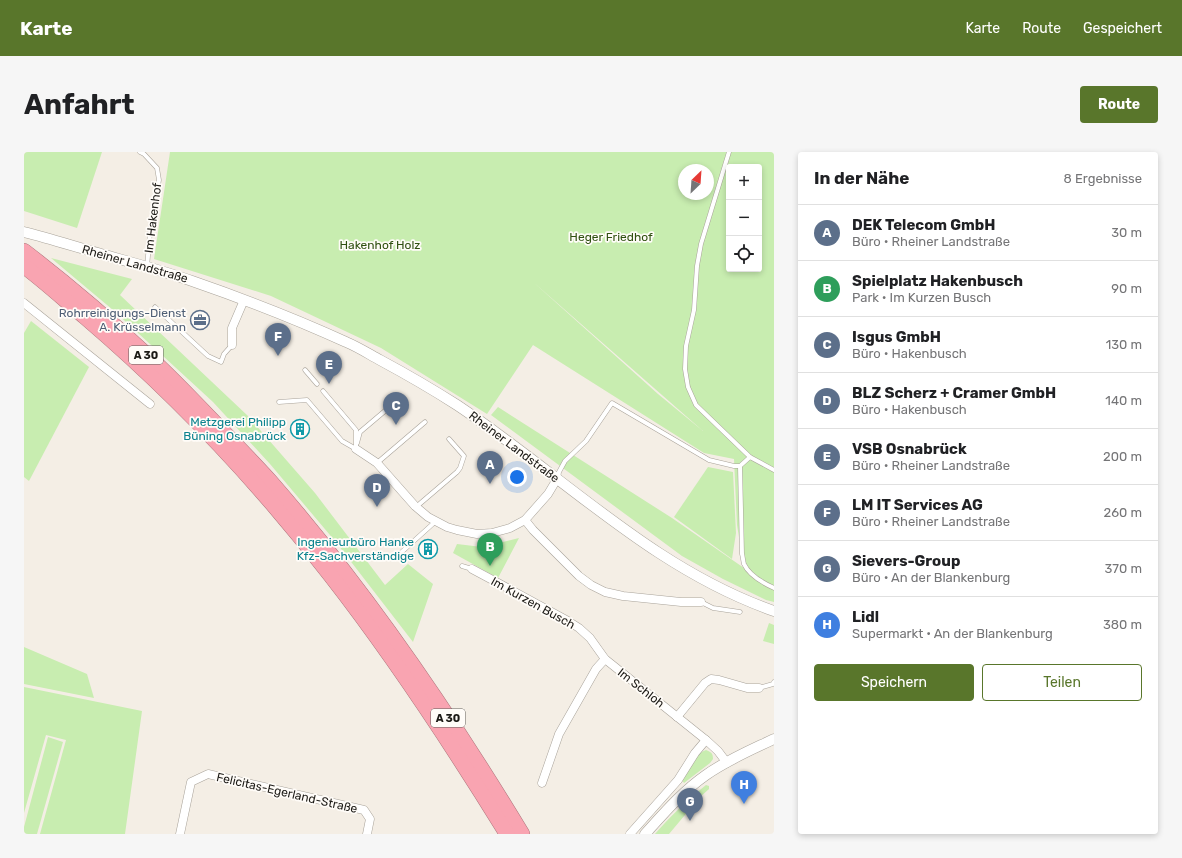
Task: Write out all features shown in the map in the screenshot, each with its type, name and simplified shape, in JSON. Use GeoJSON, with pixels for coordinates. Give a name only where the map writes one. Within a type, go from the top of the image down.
{"type":"FeatureCollection","features":[{"type":"Feature","properties":{"kind":"highway","name":"A 30"},"geometry":{"type":"LineString","coordinates":[[24,251],[94,308],[150,358],[242,451],[269,481],[328,551],[405,654],[461,737],[522,834]]}},
{"type":"Feature","properties":{"kind":"highway","name":"A 30"},"geometry":{"type":"LineString","coordinates":[[26,268],[105,334],[180,406],[226,453],[297,533],[335,581],[405,677],[507,834]]}},
{"type":"Feature","properties":{"kind":"street","name":"Rheiner Landstraße"},"geometry":{"type":"LineString","coordinates":[[24,232],[190,280],[298,321],[348,342],[418,381],[458,406],[505,439],[615,523],[661,554],[695,575],[738,597],[774,612]]}},
{"type":"Feature","properties":{"kind":"street"},"geometry":{"type":"LineString","coordinates":[[232,345],[232,328],[244,300]]}},
{"type":"Feature","properties":{"kind":"street"},"geometry":{"type":"LineString","coordinates":[[24,303],[150,404]]}},
{"type":"Feature","properties":{"kind":"street"},"geometry":{"type":"LineString","coordinates":[[356,449],[377,463],[428,517],[456,530],[477,534],[492,533],[510,528],[524,520],[548,494],[557,479]]}},
{"type":"Feature","properties":{"kind":"street"},"geometry":{"type":"LineString","coordinates":[[524,520],[579,576],[591,585],[605,592],[631,597],[681,602],[701,602]]}},
{"type":"Feature","properties":{"kind":"street","name":"Im Kurzen Busch"},"geometry":{"type":"LineString","coordinates":[[472,569],[573,625],[590,638],[605,659]]}},
{"type":"Feature","properties":{"kind":"street"},"geometry":{"type":"LineString","coordinates":[[542,783],[559,734],[596,669],[605,659]]}},
{"type":"Feature","properties":{"kind":"street","name":"Im Schloh"},"geometry":{"type":"LineString","coordinates":[[605,659],[706,740],[718,751],[727,763]]}},
{"type":"Feature","properties":{"kind":"street"},"geometry":{"type":"LineString","coordinates":[[677,716],[705,683],[711,679],[747,688],[759,688]]}},
{"type":"Feature","properties":{"kind":"street"},"geometry":{"type":"LineString","coordinates":[[645,834],[670,806],[707,774],[774,739]]}},
{"type":"Feature","properties":{"kind":"street"},"geometry":{"type":"LineString","coordinates":[[630,834],[678,780],[706,740]]}},
{"type":"Feature","properties":{"kind":"street","name":"Felicitas-Egerland-Straße"},"geometry":{"type":"LineString","coordinates":[[180,834],[191,782],[208,774],[364,810],[370,819],[367,834]]}},
{"type":"Feature","properties":{"kind":"lane","name":"Im Hakenhof"},"geometry":{"type":"LineString","coordinates":[[140,152],[144,154],[157,168],[159,180],[150,233],[147,267]]}},
{"type":"Feature","properties":{"kind":"lane"},"geometry":{"type":"LineString","coordinates":[[729,152],[697,266],[694,310],[686,346],[685,369],[688,387],[696,405],[750,457],[774,470]]}},
{"type":"Feature","properties":{"kind":"lane"},"geometry":{"type":"LineString","coordinates":[[155,307],[208,356],[220,362],[224,354],[232,345]]}},
{"type":"Feature","properties":{"kind":"lane"},"geometry":{"type":"LineString","coordinates":[[305,370],[317,384]]}},
{"type":"Feature","properties":{"kind":"lane"},"geometry":{"type":"LineString","coordinates":[[322,391],[356,430],[356,449]]}},
{"type":"Feature","properties":{"kind":"lane"},"geometry":{"type":"LineString","coordinates":[[278,402],[307,400],[342,440],[356,449]]}},
{"type":"Feature","properties":{"kind":"lane"},"geometry":{"type":"LineString","coordinates":[[557,479],[565,461],[586,441],[612,403],[709,460],[740,466],[750,457]]}},
{"type":"Feature","properties":{"kind":"lane"},"geometry":{"type":"LineString","coordinates":[[356,449],[360,432],[386,410]]}},
{"type":"Feature","properties":{"kind":"lane"},"geometry":{"type":"LineString","coordinates":[[377,463],[425,422]]}},
{"type":"Feature","properties":{"kind":"lane"},"geometry":{"type":"LineString","coordinates":[[416,506],[458,472],[460,468],[464,456],[449,439]]}},
{"type":"Feature","properties":{"kind":"lane"},"geometry":{"type":"LineString","coordinates":[[740,466],[742,554],[744,564],[750,572],[765,584],[774,588]]}},
{"type":"Feature","properties":{"kind":"lane"},"geometry":{"type":"LineString","coordinates":[[396,558],[436,522]]}},
{"type":"Feature","properties":{"kind":"lane"},"geometry":{"type":"LineString","coordinates":[[462,566],[472,569]]}},
{"type":"Feature","properties":{"kind":"lane"},"geometry":{"type":"LineString","coordinates":[[701,602],[713,608],[740,612]]}},
{"type":"Feature","properties":{"kind":"lane"},"geometry":{"type":"LineString","coordinates":[[759,688],[773,684],[774,682]]}},
{"type":"Feature","properties":{"kind":"green space"},"geometry":{"type":"Polygon","coordinates":[[[24,152],[102,152],[77,228],[24,211],[24,152]]]}},
{"type":"Feature","properties":{"kind":"green space"},"geometry":{"type":"Polygon","coordinates":[[[170,152],[774,152],[774,602],[766,600],[723,579],[682,556],[491,415],[498,407],[672,518],[744,568],[737,525],[734,459],[704,453],[533,345],[487,414],[381,348],[271,296],[154,259],[170,152]],[[532,281],[658,394],[703,431],[532,281]]]}},
{"type":"Feature","properties":{"kind":"green space"},"geometry":{"type":"Polygon","coordinates":[[[51,258],[132,279],[120,295],[248,416],[315,493],[385,585],[408,564],[433,584],[413,642],[335,541],[270,464],[213,402],[113,310],[51,258]]]}},
{"type":"Feature","properties":{"kind":"green space"},"geometry":{"type":"Polygon","coordinates":[[[31,321],[89,367],[29,481],[24,477],[24,333],[31,321]]]}},
{"type":"Feature","properties":{"kind":"green space"},"geometry":{"type":"Polygon","coordinates":[[[708,467],[733,472],[736,533],[732,559],[674,517],[708,467]]]}},
{"type":"Feature","properties":{"kind":"green space"},"geometry":{"type":"Polygon","coordinates":[[[519,538],[498,578],[453,553],[457,544],[482,547],[519,538]]]}},
{"type":"Feature","properties":{"kind":"green space"},"geometry":{"type":"Polygon","coordinates":[[[769,623],[774,625],[774,644],[763,641],[769,623]]]}},
{"type":"Feature","properties":{"kind":"green space"},"geometry":{"type":"Polygon","coordinates":[[[24,647],[87,674],[94,698],[24,684],[24,647]]]}},
{"type":"Feature","properties":{"kind":"green space"},"geometry":{"type":"Polygon","coordinates":[[[24,687],[142,711],[125,834],[40,834],[66,740],[46,735],[24,813],[24,687]]]}},
{"type":"Feature","properties":{"kind":"green space"},"geometry":{"type":"Polygon","coordinates":[[[48,737],[63,742],[37,834],[24,834],[24,827],[48,737]]]}},
{"type":"Feature","properties":{"kind":"green space"},"geometry":{"type":"Polygon","coordinates":[[[706,750],[713,755],[713,759],[684,783],[682,780],[692,763],[698,755],[706,750]]]}},
{"type":"Feature","properties":{"kind":"green space"},"geometry":{"type":"Polygon","coordinates":[[[706,785],[709,786],[709,789],[700,797],[669,834],[655,834],[679,808],[706,785]]]}},
{"type":"Feature","properties":{"kind":"place","name":"Rohrreinigungs-Dienst A. Krüsselmann"},"geometry":{"type":"Point","coordinates":[200,320]}},
{"type":"Feature","properties":{"kind":"place","name":"LM IT Services AG"},"geometry":{"type":"Point","coordinates":[278,356]}},
{"type":"Feature","properties":{"kind":"place","name":"VSB Osnabrück"},"geometry":{"type":"Point","coordinates":[329,384]}},
{"type":"Feature","properties":{"kind":"place","name":"Isgus GmbH"},"geometry":{"type":"Point","coordinates":[396,425]}},
{"type":"Feature","properties":{"kind":"place","name":"Metzgerei Philipp Büning Osnabrück"},"geometry":{"type":"Point","coordinates":[300,429]}},
{"type":"Feature","properties":{"kind":"place","name":"DEK Telecom GmbH"},"geometry":{"type":"Point","coordinates":[490,484]}},
{"type":"Feature","properties":{"kind":"place","name":"BLZ Scherz + Cramer GmbH"},"geometry":{"type":"Point","coordinates":[377,507]}},
{"type":"Feature","properties":{"kind":"place","name":"Ingenieurbüro Hanke Kfz-Sachverständige"},"geometry":{"type":"Point","coordinates":[428,549]}},
{"type":"Feature","properties":{"kind":"place","name":"Spielplatz Hakenbusch"},"geometry":{"type":"Point","coordinates":[490,566]}},
{"type":"Feature","properties":{"kind":"place","name":"Lidl"},"geometry":{"type":"Point","coordinates":[744,804]}},
{"type":"Feature","properties":{"kind":"place","name":"Sievers-Group"},"geometry":{"type":"Point","coordinates":[690,821]}},
{"type":"Feature","properties":{"kind":"park label","name":"Heger Friedhof"},"geometry":{"type":"Point","coordinates":[611,237]}},
{"type":"Feature","properties":{"kind":"park label","name":"Hakenhof Holz"},"geometry":{"type":"Point","coordinates":[380,245]}}]}
